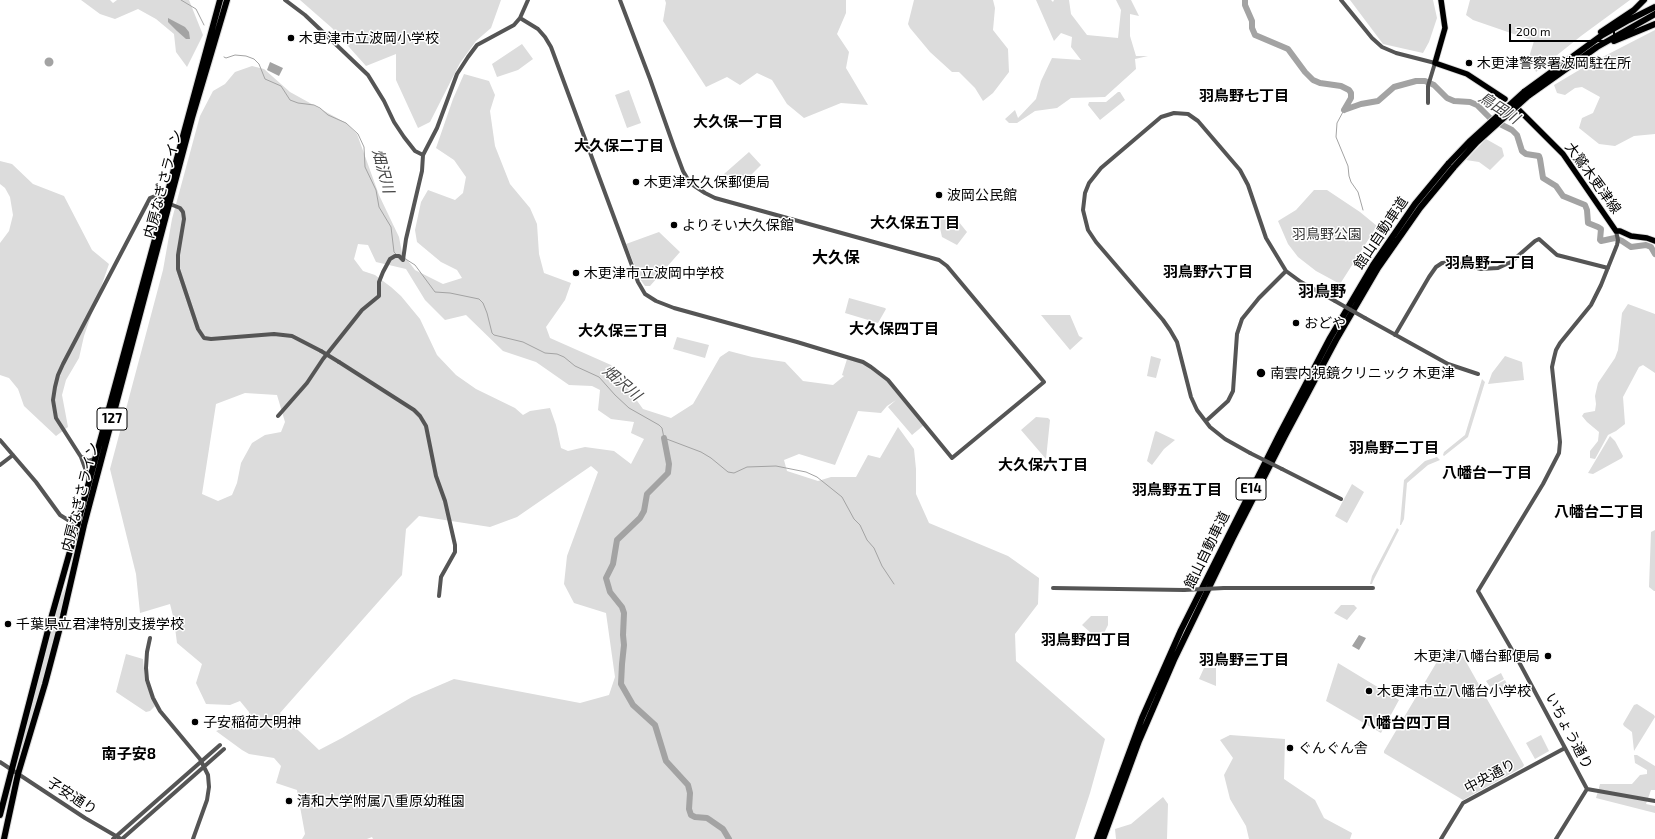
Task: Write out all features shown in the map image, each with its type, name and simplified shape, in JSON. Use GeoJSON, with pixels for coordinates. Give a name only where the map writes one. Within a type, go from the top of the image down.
{"type":"FeatureCollection","features":[{"type":"Feature","properties":{"kind":"highway","name":"内房なぎさライン"},"geometry":{"type":"LineString","coordinates":[[0,815],[11,770],[81,525],[220,0]]}},
{"type":"Feature","properties":{"kind":"highway","name":"内房なぎさライン"},"geometry":{"type":"LineString","coordinates":[[4,839],[18,774],[51,661],[89,482],[167,202],[226,0]]}},
{"type":"Feature","properties":{"kind":"highway"},"geometry":{"type":"LineString","coordinates":[[1526,94],[1530,84],[1565,56],[1626,16],[1644,0]]}},
{"type":"Feature","properties":{"kind":"highway","name":"館山自動車道"},"geometry":{"type":"LineString","coordinates":[[1103,839],[1140,741],[1174,660],[1233,538],[1268,470],[1336,340],[1378,268],[1468,142],[1526,94],[1601,36],[1655,6]]}},
{"type":"Feature","properties":{"kind":"highway","name":"館山自動車道"},"geometry":{"type":"LineString","coordinates":[[1526,94],[1597,47],[1655,14]]}},
{"type":"Feature","properties":{"kind":"highway"},"geometry":{"type":"LineString","coordinates":[[1597,47],[1606,45],[1628,34],[1655,24]]}},
{"type":"Feature","properties":{"kind":"highway","name":"館山自動車道"},"geometry":{"type":"LineString","coordinates":[[1097,839],[1142,718],[1171,651],[1227,536],[1330,338],[1396,229],[1415,204],[1452,165]]}},
{"type":"Feature","properties":{"kind":"main road"},"geometry":{"type":"LineString","coordinates":[[1441,0],[1445,28],[1435,63],[1467,74],[1506,99]]}},
{"type":"Feature","properties":{"kind":"main road","name":"大鷲木更津線"},"geometry":{"type":"LineString","coordinates":[[1519,110],[1563,154],[1616,232],[1620,231],[1631,236],[1647,238],[1655,241]]}},
{"type":"Feature","properties":{"kind":"street"},"geometry":{"type":"LineString","coordinates":[[285,0],[305,15],[368,75],[404,137],[416,151],[423,155]]}},
{"type":"Feature","properties":{"kind":"street"},"geometry":{"type":"LineString","coordinates":[[278,416],[307,383],[323,359],[362,310],[379,296],[379,282],[390,259],[394,256],[399,256],[403,260],[406,239],[422,171],[423,155],[437,128],[457,74],[477,45],[514,25],[520,18],[528,0]]}},
{"type":"Feature","properties":{"kind":"street"},"geometry":{"type":"LineString","coordinates":[[520,18],[538,29],[551,47],[638,282],[645,294],[656,301],[674,308],[797,342],[872,366],[888,380],[952,458],[1044,382],[947,266],[939,260],[715,198],[690,183],[683,171],[620,0]]}},
{"type":"Feature","properties":{"kind":"street"},"geometry":{"type":"LineString","coordinates":[[1341,0],[1372,38],[1382,47],[1396,53],[1435,63],[1428,86],[1428,103]]}},
{"type":"Feature","properties":{"kind":"street"},"geometry":{"type":"LineString","coordinates":[[1341,498],[1225,439],[1206,421],[1198,410],[1191,397],[1177,342],[1170,330],[1096,242],[1088,230],[1083,210],[1085,194],[1090,182],[1101,168],[1161,118],[1174,113],[1188,114],[1198,121],[1240,170],[1248,185],[1266,238],[1286,271],[1322,295],[1448,364],[1478,374]]}},
{"type":"Feature","properties":{"kind":"street"},"geometry":{"type":"LineString","coordinates":[[89,482],[81,457],[56,418],[53,400],[58,375],[150,198],[154,196],[160,197],[180,208],[183,212],[184,219],[178,255],[178,269],[198,329],[204,338],[211,339],[274,334],[292,336],[339,362],[414,410],[420,416],[426,426],[436,476],[445,501],[456,545],[455,552],[441,578],[439,596]]}},
{"type":"Feature","properties":{"kind":"street"},"geometry":{"type":"LineString","coordinates":[[1395,335],[1436,266],[1442,263],[1454,262],[1481,269],[1498,268],[1511,262],[1534,241],[1539,239],[1558,254],[1608,268],[1617,245],[1618,240],[1616,232]]}},
{"type":"Feature","properties":{"kind":"street","name":"いちょう通り"},"geometry":{"type":"LineString","coordinates":[[1556,839],[1587,789],[1519,662],[1478,591],[1543,484],[1557,458],[1560,442],[1552,375],[1554,358],[1560,343],[1591,305],[1608,268]]}},
{"type":"Feature","properties":{"kind":"street"},"geometry":{"type":"LineString","coordinates":[[1206,421],[1228,402],[1233,391],[1237,334],[1242,319],[1259,298],[1286,271]]}},
{"type":"Feature","properties":{"kind":"street"},"geometry":{"type":"LineString","coordinates":[[0,440],[36,482],[60,515],[81,525]]}},
{"type":"Feature","properties":{"kind":"street"},"geometry":{"type":"LineString","coordinates":[[0,465],[13,455]]}},
{"type":"Feature","properties":{"kind":"street"},"geometry":{"type":"LineString","coordinates":[[81,457],[88,461],[93,461],[96,459]]}},
{"type":"Feature","properties":{"kind":"street"},"geometry":{"type":"LineString","coordinates":[[1053,588],[1184,590],[1224,588],[1373,588]]}},
{"type":"Feature","properties":{"kind":"street"},"geometry":{"type":"LineString","coordinates":[[150,638],[146,668],[147,680],[153,698],[160,711],[201,761],[208,775],[209,793],[193,839]]}},
{"type":"Feature","properties":{"kind":"street"},"geometry":{"type":"LineString","coordinates":[[114,838],[220,745]]}},
{"type":"Feature","properties":{"kind":"street","name":"中央通り"},"geometry":{"type":"LineString","coordinates":[[1441,839],[1463,803],[1565,748]]}},
{"type":"Feature","properties":{"kind":"street"},"geometry":{"type":"LineString","coordinates":[[121,839],[224,749]]}},
{"type":"Feature","properties":{"kind":"street","name":"子安通り"},"geometry":{"type":"LineString","coordinates":[[0,762],[114,838],[121,839]]}},
{"type":"Feature","properties":{"kind":"street"},"geometry":{"type":"LineString","coordinates":[[1587,789],[1655,801]]}},
{"type":"Feature","properties":{"kind":"green space"},"geometry":{"type":"Polygon","coordinates":[[[81,0],[110,0],[113,3],[117,0],[189,0],[203,35],[187,67],[176,52],[174,34],[156,19],[138,9],[115,19],[100,14],[81,0]]]}},
{"type":"Feature","properties":{"kind":"green space"},"geometry":{"type":"Polygon","coordinates":[[[300,0],[501,0],[491,28],[476,41],[460,63],[430,122],[418,128],[396,80],[396,54],[366,66],[332,28],[300,0]]]}},
{"type":"Feature","properties":{"kind":"green space"},"geometry":{"type":"Polygon","coordinates":[[[665,0],[846,0],[846,13],[837,34],[849,52],[846,68],[868,105],[841,103],[804,118],[787,104],[772,80],[757,73],[740,85],[727,77],[706,87],[663,21],[666,3],[665,0]]]}},
{"type":"Feature","properties":{"kind":"green space"},"geometry":{"type":"Polygon","coordinates":[[[914,0],[993,0],[995,8],[993,30],[1008,49],[1009,72],[993,93],[983,101],[975,88],[959,72],[952,72],[930,52],[910,28],[908,24],[914,0]]]}},
{"type":"Feature","properties":{"kind":"green space"},"geometry":{"type":"Polygon","coordinates":[[[1036,0],[1051,0],[1053,2],[1054,0],[1069,0],[1071,14],[1087,35],[1118,38],[1121,10],[1116,0],[1131,0],[1139,16],[1130,14],[1130,36],[1136,56],[1148,56],[1135,59],[1136,69],[1105,97],[1071,98],[1057,108],[1035,111],[1017,123],[1009,123],[1005,119],[1015,110],[1018,118],[1036,99],[1041,81],[1052,58],[1081,60],[1071,47],[1072,37],[1061,33],[1054,41],[1036,0]]]}},
{"type":"Feature","properties":{"kind":"green space"},"geometry":{"type":"Polygon","coordinates":[[[1350,0],[1433,0],[1437,18],[1429,42],[1423,53],[1383,44],[1350,0]]]}},
{"type":"Feature","properties":{"kind":"green space"},"geometry":{"type":"Polygon","coordinates":[[[1470,0],[1630,0],[1581,36],[1536,72],[1530,54],[1534,41],[1473,20],[1466,15],[1470,0]]]}},
{"type":"Feature","properties":{"kind":"green space"},"geometry":{"type":"Polygon","coordinates":[[[1655,30],[1655,134],[1634,136],[1615,146],[1599,144],[1579,128],[1582,118],[1593,113],[1600,97],[1582,87],[1575,88],[1565,95],[1557,93],[1554,85],[1591,63],[1655,30]]]}},
{"type":"Feature","properties":{"kind":"green space"},"geometry":{"type":"Polygon","coordinates":[[[522,44],[533,59],[518,70],[497,77],[492,64],[522,44]]]}},
{"type":"Feature","properties":{"kind":"green space"},"geometry":{"type":"Polygon","coordinates":[[[252,66],[264,69],[290,92],[346,123],[357,134],[379,195],[399,237],[402,253],[415,270],[443,284],[462,278],[457,270],[441,262],[417,242],[415,230],[421,202],[428,190],[455,200],[463,193],[466,177],[454,160],[436,148],[453,99],[464,74],[489,81],[495,95],[490,111],[495,146],[510,184],[530,208],[537,224],[539,254],[544,273],[571,283],[565,300],[546,327],[550,338],[611,365],[643,409],[671,418],[693,404],[720,357],[729,351],[752,357],[785,362],[803,381],[833,385],[844,376],[842,375],[848,356],[875,367],[924,425],[912,435],[888,407],[896,400],[887,406],[881,413],[858,411],[835,465],[799,454],[784,460],[787,471],[818,481],[831,477],[856,477],[868,455],[880,458],[898,427],[914,449],[916,494],[929,523],[1008,556],[1039,578],[1038,604],[1015,634],[1016,661],[1105,739],[1075,839],[373,839],[372,837],[367,839],[302,839],[305,834],[297,790],[276,783],[281,766],[274,758],[249,754],[216,731],[249,717],[249,712],[240,701],[230,705],[206,704],[196,683],[202,664],[177,643],[170,604],[140,613],[136,574],[110,469],[163,270],[172,219],[200,116],[213,91],[225,84],[235,72],[252,66]],[[358,244],[354,259],[363,271],[375,275],[401,296],[420,319],[437,355],[456,375],[476,389],[515,408],[523,415],[530,411],[550,408],[556,425],[561,448],[568,451],[585,447],[614,451],[631,464],[644,439],[631,433],[634,422],[611,419],[598,410],[600,390],[592,386],[569,385],[536,362],[503,351],[466,315],[445,320],[425,300],[406,269],[376,262],[368,245],[358,244]],[[245,393],[216,404],[202,494],[218,501],[232,495],[237,483],[241,463],[252,443],[265,435],[281,432],[285,422],[277,395],[245,393]],[[591,466],[517,517],[490,527],[419,516],[406,529],[402,575],[280,713],[319,750],[412,697],[454,679],[580,703],[609,695],[615,677],[606,613],[574,603],[564,584],[567,556],[598,472],[591,466]]]}},
{"type":"Feature","properties":{"kind":"green space"},"geometry":{"type":"Polygon","coordinates":[[[629,90],[641,123],[627,128],[615,95],[629,90]]]}},
{"type":"Feature","properties":{"kind":"green space"},"geometry":{"type":"Polygon","coordinates":[[[1120,92],[1125,100],[1100,120],[1088,105],[1089,102],[1106,102],[1120,92]]]}},
{"type":"Feature","properties":{"kind":"green space"},"geometry":{"type":"Polygon","coordinates":[[[1486,139],[1502,148],[1504,156],[1490,170],[1479,162],[1466,160],[1486,139]]]}},
{"type":"Feature","properties":{"kind":"green space"},"geometry":{"type":"Polygon","coordinates":[[[749,152],[761,165],[744,182],[725,176],[724,174],[749,152]]]}},
{"type":"Feature","properties":{"kind":"green space"},"geometry":{"type":"Polygon","coordinates":[[[0,161],[12,164],[33,184],[64,196],[92,250],[109,264],[84,336],[79,358],[66,380],[62,395],[68,427],[56,436],[24,406],[18,389],[9,378],[0,375],[0,243],[9,231],[13,215],[10,197],[5,188],[0,184],[0,161]]]}},
{"type":"Feature","properties":{"kind":"green space","name":"羽鳥野公園"},"geometry":{"type":"Polygon","coordinates":[[[1314,190],[1327,190],[1360,212],[1377,226],[1340,284],[1316,271],[1298,257],[1288,244],[1278,221],[1296,210],[1314,190]]]}},
{"type":"Feature","properties":{"kind":"green space"},"geometry":{"type":"Polygon","coordinates":[[[954,216],[967,232],[957,245],[942,237],[938,219],[954,216]]]}},
{"type":"Feature","properties":{"kind":"green space"},"geometry":{"type":"Polygon","coordinates":[[[659,232],[680,252],[650,286],[645,286],[640,279],[626,244],[659,232]]]}},
{"type":"Feature","properties":{"kind":"green space"},"geometry":{"type":"Polygon","coordinates":[[[849,298],[886,309],[878,323],[845,313],[849,298]]]}},
{"type":"Feature","properties":{"kind":"green space"},"geometry":{"type":"Polygon","coordinates":[[[1628,304],[1655,314],[1655,373],[1643,365],[1639,367],[1623,397],[1625,424],[1608,435],[1595,459],[1590,458],[1590,451],[1598,441],[1599,432],[1582,416],[1584,413],[1595,411],[1595,396],[1598,383],[1615,358],[1618,350],[1622,313],[1628,304]]]}},
{"type":"Feature","properties":{"kind":"green space"},"geometry":{"type":"Polygon","coordinates":[[[1041,315],[1070,315],[1079,336],[1083,338],[1070,350],[1041,315]]]}},
{"type":"Feature","properties":{"kind":"green space"},"geometry":{"type":"Polygon","coordinates":[[[677,337],[709,345],[705,358],[673,349],[677,337]]]}},
{"type":"Feature","properties":{"kind":"green space"},"geometry":{"type":"Polygon","coordinates":[[[1151,356],[1161,359],[1156,378],[1147,376],[1151,356]]]}},
{"type":"Feature","properties":{"kind":"green space"},"geometry":{"type":"Polygon","coordinates":[[[1505,356],[1522,362],[1524,380],[1488,384],[1492,373],[1505,356]]]}},
{"type":"Feature","properties":{"kind":"green space"},"geometry":{"type":"Polygon","coordinates":[[[1482,379],[1485,382],[1468,437],[1444,456],[1444,452],[1465,435],[1482,379]]]}},
{"type":"Feature","properties":{"kind":"green space"},"geometry":{"type":"Polygon","coordinates":[[[1036,417],[1048,418],[1050,420],[1046,459],[1021,430],[1036,417]]]}},
{"type":"Feature","properties":{"kind":"green space"},"geometry":{"type":"Polygon","coordinates":[[[1156,431],[1175,440],[1164,449],[1152,465],[1147,461],[1156,431]]]}},
{"type":"Feature","properties":{"kind":"green space"},"geometry":{"type":"Polygon","coordinates":[[[1610,436],[1615,441],[1623,456],[1622,458],[1593,474],[1588,473],[1610,436]]]}},
{"type":"Feature","properties":{"kind":"green space"},"geometry":{"type":"Polygon","coordinates":[[[1437,457],[1440,460],[1428,465],[1407,483],[1404,519],[1400,525],[1404,480],[1425,461],[1437,457]]]}},
{"type":"Feature","properties":{"kind":"green space"},"geometry":{"type":"Polygon","coordinates":[[[1352,484],[1364,492],[1347,523],[1335,516],[1352,484]]]}},
{"type":"Feature","properties":{"kind":"green space"},"geometry":{"type":"Polygon","coordinates":[[[1397,528],[1399,530],[1372,584],[1370,584],[1372,576],[1397,528]]]}},
{"type":"Feature","properties":{"kind":"green space"},"geometry":{"type":"Polygon","coordinates":[[[1655,530],[1654,591],[1649,587],[1651,532],[1655,530]]]}},
{"type":"Feature","properties":{"kind":"green space"},"geometry":{"type":"Polygon","coordinates":[[[67,583],[59,622],[40,696],[18,766],[16,766],[54,615],[67,583]]]}},
{"type":"Feature","properties":{"kind":"green space"},"geometry":{"type":"Polygon","coordinates":[[[1341,605],[1354,605],[1357,608],[1347,620],[1334,613],[1341,605]]]}},
{"type":"Feature","properties":{"kind":"green space"},"geometry":{"type":"Polygon","coordinates":[[[1091,616],[1108,616],[1108,625],[1100,641],[1082,625],[1091,616]]]}},
{"type":"Feature","properties":{"kind":"green space"},"geometry":{"type":"Polygon","coordinates":[[[1458,649],[1524,765],[1523,767],[1463,800],[1384,753],[1438,660],[1458,649]]]}},
{"type":"Feature","properties":{"kind":"green space"},"geometry":{"type":"Polygon","coordinates":[[[126,654],[143,659],[145,681],[155,706],[150,711],[146,712],[116,692],[126,654]]]}},
{"type":"Feature","properties":{"kind":"green space"},"geometry":{"type":"Polygon","coordinates":[[[1338,663],[1399,700],[1381,733],[1326,701],[1338,663]]]}},
{"type":"Feature","properties":{"kind":"green space"},"geometry":{"type":"Polygon","coordinates":[[[1204,668],[1216,668],[1216,686],[1199,679],[1204,668]]]}},
{"type":"Feature","properties":{"kind":"green space"},"geometry":{"type":"Polygon","coordinates":[[[1501,673],[1504,679],[1490,687],[1486,681],[1501,673]]]}},
{"type":"Feature","properties":{"kind":"green space"},"geometry":{"type":"Polygon","coordinates":[[[1505,680],[1508,686],[1494,694],[1490,688],[1505,680]]]}},
{"type":"Feature","properties":{"kind":"green space"},"geometry":{"type":"Polygon","coordinates":[[[1637,704],[1655,717],[1634,751],[1632,732],[1623,724],[1634,705],[1637,704]]]}},
{"type":"Feature","properties":{"kind":"green space"},"geometry":{"type":"Polygon","coordinates":[[[1230,735],[1285,739],[1284,779],[1315,800],[1324,818],[1352,833],[1350,839],[1249,839],[1246,826],[1230,799],[1224,775],[1233,758],[1220,740],[1230,735]]]}},
{"type":"Feature","properties":{"kind":"green space"},"geometry":{"type":"Polygon","coordinates":[[[1541,735],[1549,751],[1535,759],[1526,743],[1541,735]]]}},
{"type":"Feature","properties":{"kind":"green space"},"geometry":{"type":"Polygon","coordinates":[[[1634,755],[1637,755],[1655,766],[1655,790],[1651,790],[1646,804],[1655,806],[1655,813],[1596,798],[1600,784],[1632,784],[1640,775],[1647,774],[1647,770],[1635,763],[1634,755]]]}},
{"type":"Feature","properties":{"kind":"green space"},"geometry":{"type":"Polygon","coordinates":[[[1163,797],[1168,804],[1167,839],[1116,839],[1115,829],[1131,824],[1163,797]]]}},
{"type":"Feature","properties":{"kind":"shaded area"},"geometry":{"type":"Polygon","coordinates":[[[168,18],[185,27],[189,32],[190,39],[186,39],[177,31],[168,22],[168,18]]]}},
{"type":"Feature","properties":{"kind":"shaded area"},"geometry":{"type":"Polygon","coordinates":[[[47,58],[51,58],[53,62],[51,66],[47,66],[45,64],[45,60],[47,58]]]}},
{"type":"Feature","properties":{"kind":"shaded area"},"geometry":{"type":"Polygon","coordinates":[[[270,62],[283,68],[279,76],[267,70],[270,62]]]}},
{"type":"Feature","properties":{"kind":"shaded area"},"geometry":{"type":"Polygon","coordinates":[[[1359,635],[1366,638],[1359,650],[1352,646],[1359,635]]]}},
{"type":"Feature","properties":{"kind":"waterway","name":"畑沢川"},"geometry":{"type":"LineString","coordinates":[[181,0],[196,9],[204,25]]}},
{"type":"Feature","properties":{"kind":"waterway","name":"鳥田川"},"geometry":{"type":"LineString","coordinates":[[1245,0],[1245,5],[1252,21],[1252,28],[1255,35],[1288,49],[1305,72],[1313,80],[1320,83],[1341,86],[1349,90],[1351,93],[1351,98],[1344,110]]}},
{"type":"Feature","properties":{"kind":"waterway","name":"畑沢川"},"geometry":{"type":"LineString","coordinates":[[224,57],[226,58],[235,55],[246,56],[254,59],[259,64],[265,79],[281,86],[290,100],[298,103],[314,105],[328,115],[346,123],[358,134],[364,147],[365,167],[376,190],[379,207],[391,227],[394,252],[396,254]]}},
{"type":"Feature","properties":{"kind":"waterway","name":"鳥田川"},"geometry":{"type":"LineString","coordinates":[[1344,110],[1361,104],[1378,101],[1394,87],[1416,81],[1425,81],[1434,85],[1447,98],[1454,101],[1470,102],[1477,105],[1492,120],[1512,130],[1517,135],[1522,151],[1526,154],[1539,156],[1543,178],[1556,186],[1563,196],[1585,205],[1588,223],[1601,229],[1601,241],[1615,238],[1631,247],[1646,245],[1651,247],[1655,254]]}},
{"type":"Feature","properties":{"kind":"waterway"},"geometry":{"type":"LineString","coordinates":[[1344,110],[1337,123],[1336,137],[1348,166],[1351,182],[1358,192],[1363,210]]}},
{"type":"Feature","properties":{"kind":"waterway","name":"畑沢川"},"geometry":{"type":"LineString","coordinates":[[404,258],[415,265],[435,292],[450,293],[479,299],[483,303],[492,333],[494,335],[523,342],[545,353],[557,354],[564,357],[575,366],[599,377],[629,408],[659,425],[662,428],[664,438],[701,452],[728,472],[734,473],[747,467],[776,466],[806,472],[817,477],[842,497],[854,519],[860,525],[867,540],[874,548],[882,566],[894,584]]}},
{"type":"Feature","properties":{"kind":"waterway","name":"畑沢川"},"geometry":{"type":"LineString","coordinates":[[664,438],[669,464],[668,473],[647,494],[644,511],[640,518],[617,540],[613,564],[606,578],[610,592],[622,607],[624,613],[624,645],[621,684],[633,705],[655,725],[666,761],[688,785],[690,793],[689,809],[691,815],[695,817],[707,818],[723,829],[729,839]]}},
{"type":"Feature","properties":{"kind":"place","name":"木更津市立波岡小学校"},"geometry":{"type":"Point","coordinates":[291,38]}},
{"type":"Feature","properties":{"kind":"place","name":"木更津警察署波岡駐在所"},"geometry":{"type":"Point","coordinates":[1469,63]}},
{"type":"Feature","properties":{"kind":"place","name":"木更津大久保郵便局"},"geometry":{"type":"Point","coordinates":[636,182]}},
{"type":"Feature","properties":{"kind":"place","name":"波岡公民館"},"geometry":{"type":"Point","coordinates":[939,195]}},
{"type":"Feature","properties":{"kind":"place","name":"よりそい大久保館"},"geometry":{"type":"Point","coordinates":[674,225]}},
{"type":"Feature","properties":{"kind":"place","name":"木更津市立波岡中学校"},"geometry":{"type":"Point","coordinates":[576,273]}},
{"type":"Feature","properties":{"kind":"place","name":"おどや"},"geometry":{"type":"Point","coordinates":[1296,323]}},
{"type":"Feature","properties":{"kind":"place","name":"南雲内視鏡クリニック 木更津"},"geometry":{"type":"Point","coordinates":[1261,373]}},
{"type":"Feature","properties":{"kind":"place","name":"千葉県立君津特別支援学校"},"geometry":{"type":"Point","coordinates":[8,624]}},
{"type":"Feature","properties":{"kind":"place","name":"木更津八幡台郵便局"},"geometry":{"type":"Point","coordinates":[1548,656]}},
{"type":"Feature","properties":{"kind":"place","name":"木更津市立八幡台小学校"},"geometry":{"type":"Point","coordinates":[1369,691]}},
{"type":"Feature","properties":{"kind":"place","name":"子安稲荷大明神"},"geometry":{"type":"Point","coordinates":[195,722]}},
{"type":"Feature","properties":{"kind":"place","name":"ぐんぐん舎"},"geometry":{"type":"Point","coordinates":[1290,748]}},
{"type":"Feature","properties":{"kind":"place","name":"清和大学附属八重原幼稚園"},"geometry":{"type":"Point","coordinates":[289,801]}},
{"type":"Feature","properties":{"kind":"district","name":"羽鳥野七丁目"},"geometry":{"type":"Point","coordinates":[1244,96]}},
{"type":"Feature","properties":{"kind":"district","name":"大久保一丁目"},"geometry":{"type":"Point","coordinates":[738,122]}},
{"type":"Feature","properties":{"kind":"district","name":"大久保二丁目"},"geometry":{"type":"Point","coordinates":[619,146]}},
{"type":"Feature","properties":{"kind":"district","name":"大久保五丁目"},"geometry":{"type":"Point","coordinates":[915,223]}},
{"type":"Feature","properties":{"kind":"district","name":"大久保"},"geometry":{"type":"Point","coordinates":[836,258]}},
{"type":"Feature","properties":{"kind":"district","name":"羽鳥野一丁目"},"geometry":{"type":"Point","coordinates":[1490,263]}},
{"type":"Feature","properties":{"kind":"district","name":"羽鳥野六丁目"},"geometry":{"type":"Point","coordinates":[1208,272]}},
{"type":"Feature","properties":{"kind":"district","name":"羽鳥野"},"geometry":{"type":"Point","coordinates":[1322,292]}},
{"type":"Feature","properties":{"kind":"district","name":"大久保四丁目"},"geometry":{"type":"Point","coordinates":[894,329]}},
{"type":"Feature","properties":{"kind":"district","name":"大久保三丁目"},"geometry":{"type":"Point","coordinates":[623,331]}},
{"type":"Feature","properties":{"kind":"district","name":"羽鳥野二丁目"},"geometry":{"type":"Point","coordinates":[1394,448]}},
{"type":"Feature","properties":{"kind":"district","name":"大久保六丁目"},"geometry":{"type":"Point","coordinates":[1043,465]}},
{"type":"Feature","properties":{"kind":"district","name":"八幡台一丁目"},"geometry":{"type":"Point","coordinates":[1487,473]}},
{"type":"Feature","properties":{"kind":"district","name":"羽鳥野五丁目"},"geometry":{"type":"Point","coordinates":[1177,490]}},
{"type":"Feature","properties":{"kind":"district","name":"八幡台二丁目"},"geometry":{"type":"Point","coordinates":[1599,512]}},
{"type":"Feature","properties":{"kind":"district","name":"羽鳥野四丁目"},"geometry":{"type":"Point","coordinates":[1086,640]}},
{"type":"Feature","properties":{"kind":"district","name":"羽鳥野三丁目"},"geometry":{"type":"Point","coordinates":[1244,660]}},
{"type":"Feature","properties":{"kind":"district","name":"八幡台四丁目"},"geometry":{"type":"Point","coordinates":[1406,723]}},
{"type":"Feature","properties":{"kind":"district","name":"南子安8"},"geometry":{"type":"Point","coordinates":[129,754]}}]}
